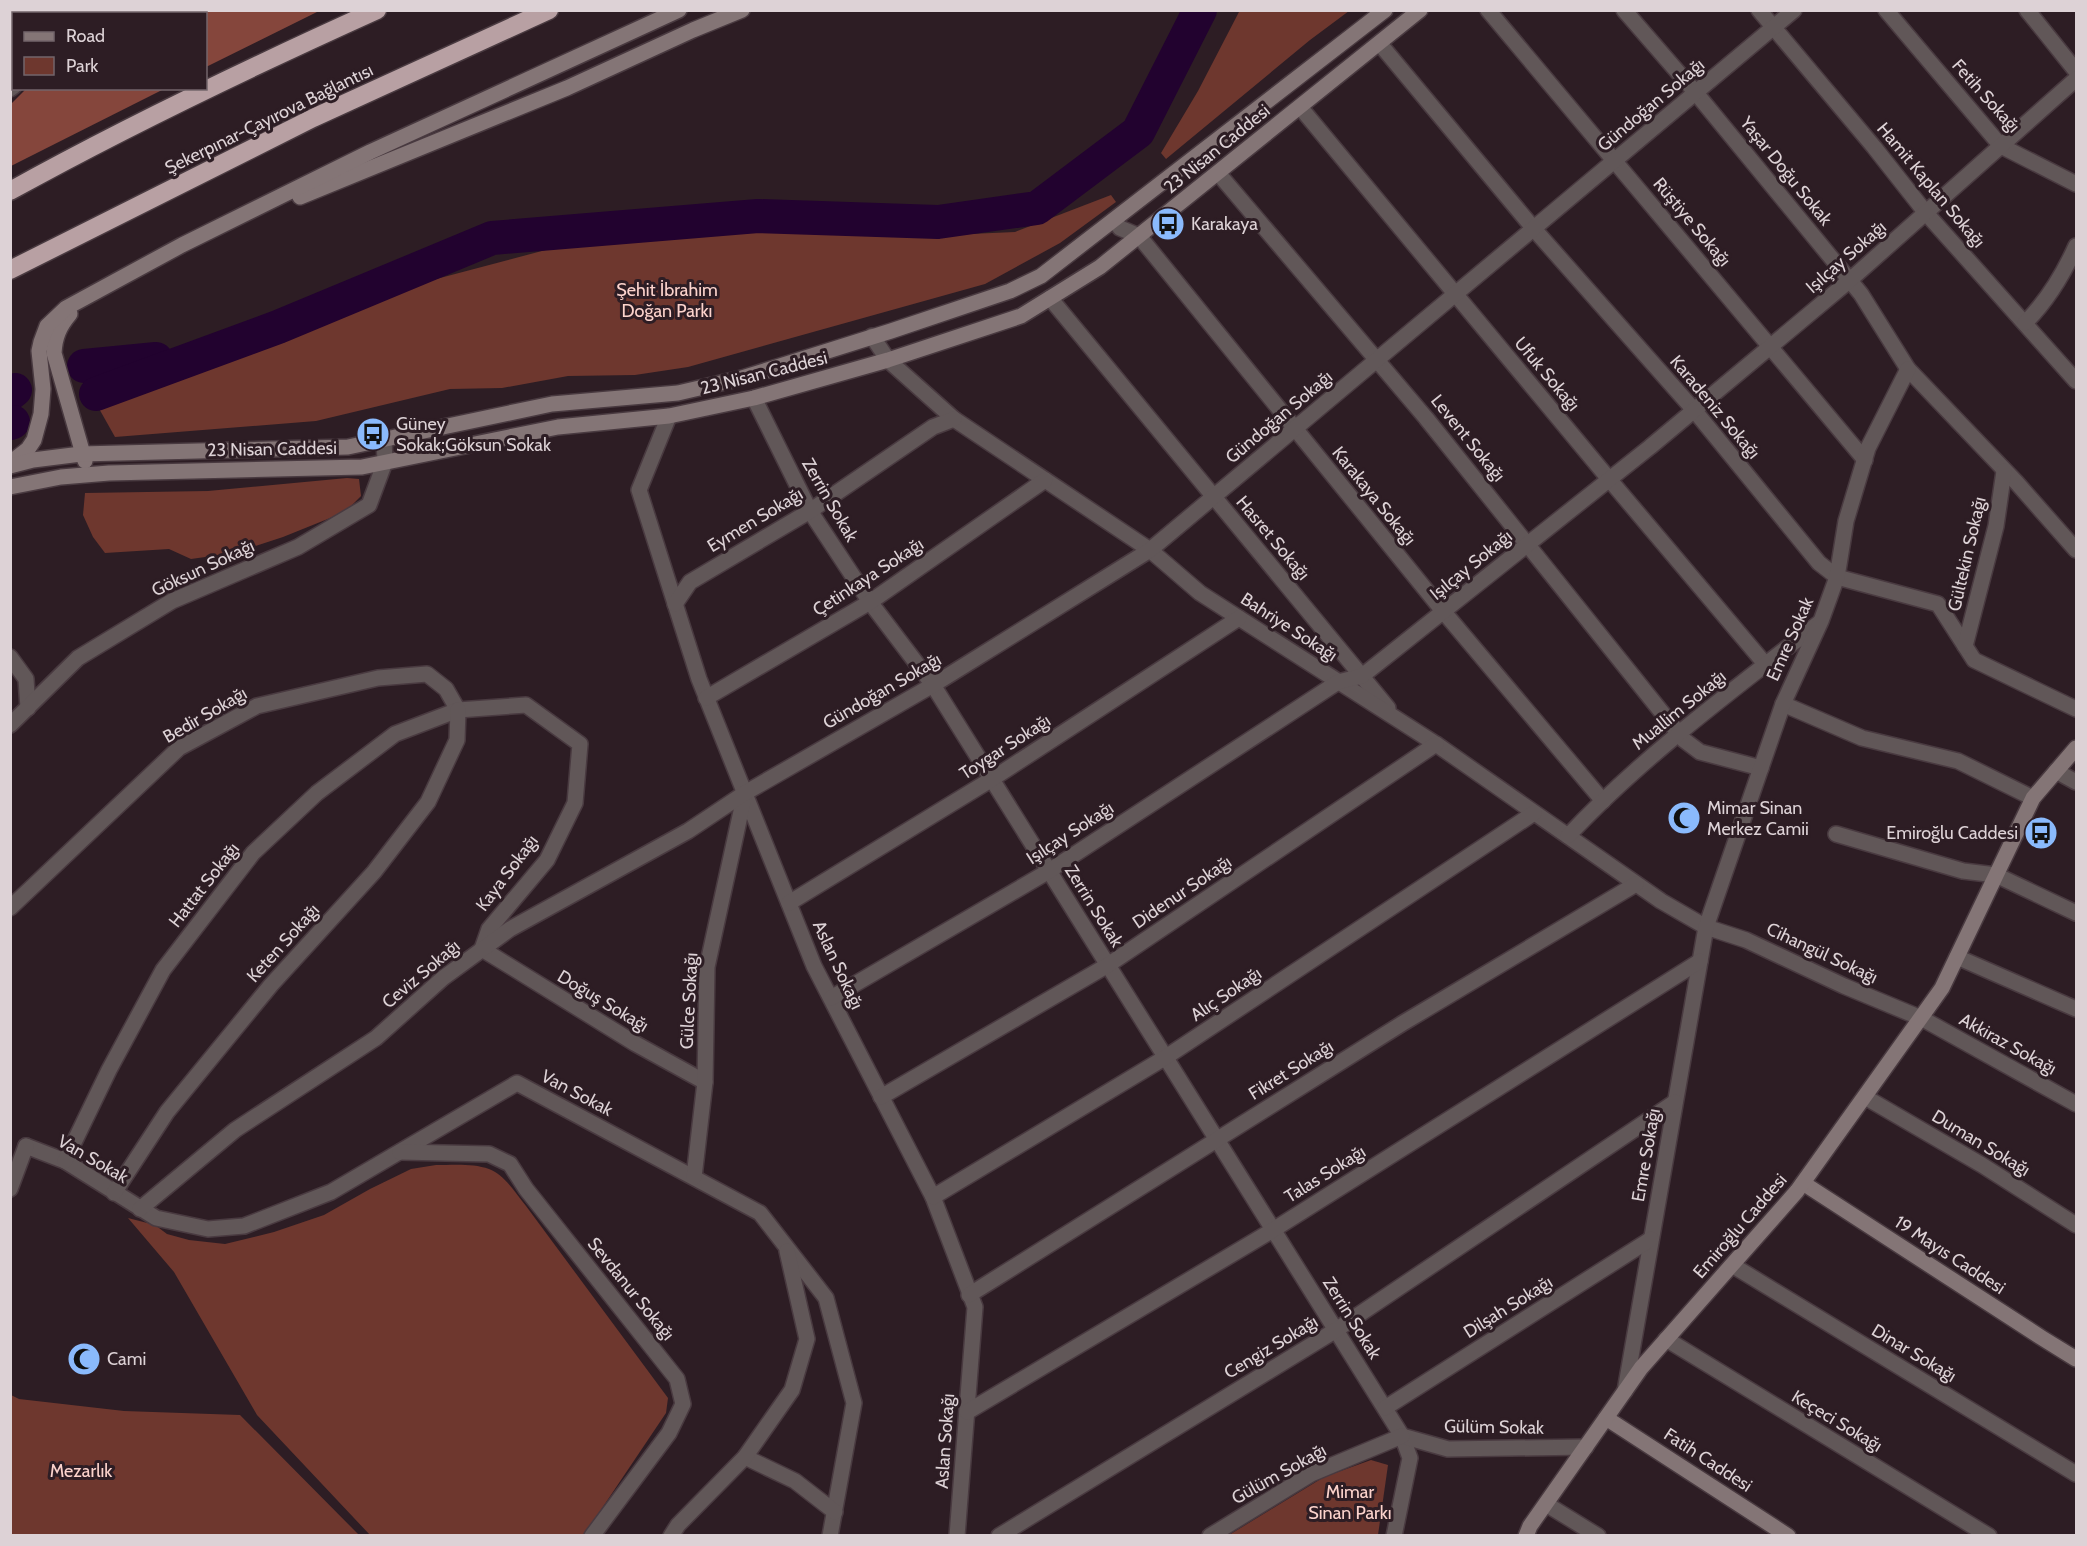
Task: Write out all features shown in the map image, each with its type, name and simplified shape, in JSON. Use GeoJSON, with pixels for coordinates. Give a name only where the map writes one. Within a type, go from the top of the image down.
{"type":"FeatureCollection","features":[{"type":"Feature","properties":{"kind":"highway"},"geometry":{"type":"LineString","coordinates":[[10,190],[189,99],[376,10]]}},
{"type":"Feature","properties":{"kind":"highway","name":"Şekerpınar-Çayırova Bağlantısı"},"geometry":{"type":"LineString","coordinates":[[10,270],[313,118],[549,10]]}},
{"type":"Feature","properties":{"kind":"street"},"geometry":{"type":"LineString","coordinates":[[10,464],[28,449],[37,430],[43,389],[39,351],[47,326],[66,308],[182,245],[370,152],[679,10]]}},
{"type":"Feature","properties":{"kind":"street"},"geometry":{"type":"LineString","coordinates":[[182,245],[567,88],[742,10]]}},
{"type":"Feature","properties":{"kind":"street","name":"23 Nisan Caddesi"},"geometry":{"type":"LineString","coordinates":[[10,464],[81,454],[348,447],[552,404],[678,393],[741,378],[1010,291],[1041,276],[1385,10]]}},
{"type":"Feature","properties":{"kind":"street","name":"23 Nisan Caddesi"},"geometry":{"type":"LineString","coordinates":[[10,487],[62,477],[109,473],[362,467],[558,427],[669,416],[754,398],[888,360],[1021,316],[1100,267],[1420,10]]}},
{"type":"Feature","properties":{"kind":"street","name":"Rüştiye Sokağı"},"geometry":{"type":"LineString","coordinates":[[1488,10],[1865,460]]}},
{"type":"Feature","properties":{"kind":"street","name":"Yaşar Doğu Sokak"},"geometry":{"type":"LineString","coordinates":[[1624,10],[1696,93],[1850,280],[1908,369],[2076,550]]}},
{"type":"Feature","properties":{"kind":"street","name":"Hamit Kaplan Sokağı"},"geometry":{"type":"LineString","coordinates":[[1759,10],[1926,213],[2076,381]]}},
{"type":"Feature","properties":{"kind":"street","name":"Gündoğan Sokağı"},"geometry":{"type":"LineString","coordinates":[[745,793],[933,685],[1150,550],[1794,10]]}},
{"type":"Feature","properties":{"kind":"street","name":"Fetih Sokağı"},"geometry":{"type":"LineString","coordinates":[[1886,10],[2001,146],[2076,184]]}},
{"type":"Feature","properties":{"kind":"street"},"geometry":{"type":"LineString","coordinates":[[2027,10],[2076,71]]}},
{"type":"Feature","properties":{"kind":"street","name":"Karadeniz Sokağı"},"geometry":{"type":"LineString","coordinates":[[1380,44],[1534,229],[1694,410],[1819,563],[1837,578],[1938,604],[1974,660],[2076,709]]}},
{"type":"Feature","properties":{"kind":"street","name":"Işılçay Sokağı"},"geometry":{"type":"LineString","coordinates":[[831,998],[1049,870],[1338,682],[1362,676],[1770,347],[1850,280],[2076,79]]}},
{"type":"Feature","properties":{"kind":"street","name":"Ufuk Sokağı"},"geometry":{"type":"LineString","coordinates":[[1300,107],[1766,665]]}},
{"type":"Feature","properties":{"kind":"street","name":"Levent Sokağı"},"geometry":{"type":"LineString","coordinates":[[1218,173],[1377,360],[1528,544],[1680,735],[1700,752],[1761,768]]}},
{"type":"Feature","properties":{"kind":"street","name":"Karakaya Sokağı"},"geometry":{"type":"LineString","coordinates":[[1114,220],[1120,228],[1139,236],[1443,611],[1603,801]]}},
{"type":"Feature","properties":{"kind":"street"},"geometry":{"type":"LineString","coordinates":[[2025,323],[2058,284],[2076,246]]}},
{"type":"Feature","properties":{"kind":"street"},"geometry":{"type":"LineString","coordinates":[[89,296],[59,328],[54,353],[81,454],[90,467],[109,473]]}},
{"type":"Feature","properties":{"kind":"street","name":"Hasret Sokağı"},"geometry":{"type":"LineString","coordinates":[[1050,298],[1398,720]]}},
{"type":"Feature","properties":{"kind":"street","name":"Bahriye Sokağı"},"geometry":{"type":"LineString","coordinates":[[872,336],[888,360],[954,419],[1150,550],[1200,593],[1436,744],[1661,901],[1706,927]]}},
{"type":"Feature","properties":{"kind":"street","name":"Emre Sokak"},"geometry":{"type":"LineString","coordinates":[[1706,927],[1783,704],[1821,621],[1837,578],[1846,521],[1869,448],[1908,369]]}},
{"type":"Feature","properties":{"kind":"street","name":"Zerrin Sokak"},"geometry":{"type":"LineString","coordinates":[[754,398],[810,511],[870,602],[933,685],[1402,1436],[1410,1458],[1394,1536]]}},
{"type":"Feature","properties":{"kind":"street","name":"Aslan Sokağı"},"geometry":{"type":"LineString","coordinates":[[669,416],[639,490],[706,698],[814,966],[933,1197],[975,1306],[957,1536]]}},
{"type":"Feature","properties":{"kind":"street","name":"Eymen Sokağı"},"geometry":{"type":"LineString","coordinates":[[675,604],[690,582],[810,511],[933,427],[954,419]]}},
{"type":"Feature","properties":{"kind":"street","name":"Göksun Sokağı"},"geometry":{"type":"LineString","coordinates":[[10,725],[78,658],[163,607],[298,547],[369,505],[385,462],[384,439]]}},
{"type":"Feature","properties":{"kind":"street","name":"Gültekin Sokağı"},"geometry":{"type":"LineString","coordinates":[[1965,646],[1996,526],[2004,471]]}},
{"type":"Feature","properties":{"kind":"street","name":"Çetinkaya Sokağı"},"geometry":{"type":"LineString","coordinates":[[706,698],[870,602],[1045,480]]}},
{"type":"Feature","properties":{"kind":"street","name":"Toygar Sokağı"},"geometry":{"type":"LineString","coordinates":[[789,903],[992,779],[1239,618]]}},
{"type":"Feature","properties":{"kind":"street","name":"Muallim Sokağı"},"geometry":{"type":"LineString","coordinates":[[1568,836],[1603,801],[1680,735],[1821,621]]}},
{"type":"Feature","properties":{"kind":"street"},"geometry":{"type":"LineString","coordinates":[[10,657],[26,679],[28,708]]}},
{"type":"Feature","properties":{"kind":"street","name":"Bedir Sokağı"},"geometry":{"type":"LineString","coordinates":[[10,908],[179,748],[257,706],[378,678],[427,674],[446,689],[458,710]]}},
{"type":"Feature","properties":{"kind":"street"},"geometry":{"type":"LineString","coordinates":[[1783,704],[1862,738],[1958,761],[2033,798]]}},
{"type":"Feature","properties":{"kind":"street","name":"Kaya Sokağı"},"geometry":{"type":"LineString","coordinates":[[458,710],[526,705],[580,744],[574,803],[547,860],[489,929],[482,949]]}},
{"type":"Feature","properties":{"kind":"street","name":"Hattat Sokağı"},"geometry":{"type":"LineString","coordinates":[[64,1161],[109,1070],[164,970],[253,853],[317,793],[395,734],[458,710]]}},
{"type":"Feature","properties":{"kind":"street","name":"Keten Sokağı"},"geometry":{"type":"LineString","coordinates":[[114,1193],[167,1112],[271,985],[374,872],[428,802],[457,740],[458,710]]}},
{"type":"Feature","properties":{"kind":"street","name":"Didenur Sokağı"},"geometry":{"type":"LineString","coordinates":[[881,1097],[1108,965],[1436,744]]}},
{"type":"Feature","properties":{"kind":"street","name":"Emiroğlu Caddesi"},"geometry":{"type":"LineString","coordinates":[[1526,1536],[1641,1368],[1803,1184],[1942,988],[2033,798],[2076,748]]}},
{"type":"Feature","properties":{"kind":"street"},"geometry":{"type":"LineString","coordinates":[[2056,771],[2076,782]]}},
{"type":"Feature","properties":{"kind":"street","name":"Ceviz Sokağı"},"geometry":{"type":"LineString","coordinates":[[140,1209],[235,1130],[376,1038],[443,978],[510,929],[688,831],[745,793]]}},
{"type":"Feature","properties":{"kind":"street","name":"Gülce Sokağı"},"geometry":{"type":"LineString","coordinates":[[694,1177],[705,1082],[707,967],[745,793]]}},
{"type":"Feature","properties":{"kind":"street","name":"Alıç Sokağı"},"geometry":{"type":"LineString","coordinates":[[933,1197],[1166,1057],[1534,813]]}},
{"type":"Feature","properties":{"kind":"street"},"geometry":{"type":"LineString","coordinates":[[1836,834],[1963,871],[1996,875],[2076,913]]}},
{"type":"Feature","properties":{"kind":"street","name":"Fikret Sokağı"},"geometry":{"type":"LineString","coordinates":[[969,1295],[1403,1023],[1636,884]]}},
{"type":"Feature","properties":{"kind":"street","name":"Emre Sokağı"},"geometry":{"type":"LineString","coordinates":[[1625,1391],[1706,927]]}},
{"type":"Feature","properties":{"kind":"street","name":"Cihangül Sokağı"},"geometry":{"type":"LineString","coordinates":[[1706,927],[1746,940],[1844,986],[1921,1018]]}},
{"type":"Feature","properties":{"kind":"street","name":"Doğuş Sokağı"},"geometry":{"type":"LineString","coordinates":[[482,949],[636,1044],[705,1082]]}},
{"type":"Feature","properties":{"kind":"street"},"geometry":{"type":"LineString","coordinates":[[1957,957],[2076,1009]]}},
{"type":"Feature","properties":{"kind":"street","name":"Talas Sokağı"},"geometry":{"type":"LineString","coordinates":[[967,1412],[1274,1230],[1700,961]]}},
{"type":"Feature","properties":{"kind":"street","name":"Akkiraz Sokağı"},"geometry":{"type":"LineString","coordinates":[[1921,1018],[2076,1104]]}},
{"type":"Feature","properties":{"kind":"street","name":"Van Sokak"},"geometry":{"type":"LineString","coordinates":[[26,1146],[64,1161],[156,1218],[208,1229],[244,1226],[331,1192],[517,1083],[760,1212],[826,1298],[854,1402],[831,1536]]}},
{"type":"Feature","properties":{"kind":"street","name":"Duman Sokağı"},"geometry":{"type":"LineString","coordinates":[[1865,1097],[1982,1165],[2076,1225]]}},
{"type":"Feature","properties":{"kind":"street","name":"Cengiz Sokağı"},"geometry":{"type":"LineString","coordinates":[[999,1536],[1336,1330],[1675,1102]]}},
{"type":"Feature","properties":{"kind":"street"},"geometry":{"type":"LineString","coordinates":[[10,1149],[26,1146]]}},
{"type":"Feature","properties":{"kind":"street"},"geometry":{"type":"LineString","coordinates":[[10,1189],[26,1146]]}},
{"type":"Feature","properties":{"kind":"street","name":"Sevdanur Sokağı"},"geometry":{"type":"LineString","coordinates":[[400,1152],[489,1154],[510,1164],[526,1189],[677,1379],[683,1404],[669,1433],[592,1536]]}},
{"type":"Feature","properties":{"kind":"street","name":"19 Mayıs Caddesi"},"geometry":{"type":"LineString","coordinates":[[1803,1184],[2076,1359]]}},
{"type":"Feature","properties":{"kind":"street","name":"Dilşah Sokağı"},"geometry":{"type":"LineString","coordinates":[[1385,1408],[1651,1239]]}},
{"type":"Feature","properties":{"kind":"street"},"geometry":{"type":"LineString","coordinates":[[671,1536],[745,1457],[792,1390],[807,1339],[785,1245]]}},
{"type":"Feature","properties":{"kind":"street","name":"Dinar Sokağı"},"geometry":{"type":"LineString","coordinates":[[1732,1265],[2076,1474]]}},
{"type":"Feature","properties":{"kind":"street","name":"Keçeci Sokağı"},"geometry":{"type":"LineString","coordinates":[[1666,1339],[1989,1536]]}},
{"type":"Feature","properties":{"kind":"street","name":"Fatih Caddesi"},"geometry":{"type":"LineString","coordinates":[[1606,1418],[1788,1536]]}},
{"type":"Feature","properties":{"kind":"street","name":"Gülüm Sokak"},"geometry":{"type":"LineString","coordinates":[[1402,1436],[1448,1449],[1586,1447]]}},
{"type":"Feature","properties":{"kind":"street","name":"Gülüm Sokağı"},"geometry":{"type":"LineString","coordinates":[[1210,1536],[1311,1474],[1402,1436]]}},
{"type":"Feature","properties":{"kind":"street"},"geometry":{"type":"LineString","coordinates":[[745,1457],[795,1481],[835,1512]]}},
{"type":"Feature","properties":{"kind":"street"},"geometry":{"type":"LineString","coordinates":[[1546,1504],[1598,1536]]}},
{"type":"Feature","properties":{"kind":"green space"},"geometry":{"type":"Polygon","coordinates":[[[1240,10],[1349,11],[1310,40],[1166,159],[1161,153],[1198,91],[1240,10]]]}},
{"type":"Feature","properties":{"kind":"green space","name":"Şehit İbrahim Doğan Parkı"},"geometry":{"type":"Polygon","coordinates":[[[1111,195],[1116,202],[1060,243],[985,284],[688,367],[635,375],[568,376],[502,388],[450,389],[316,421],[115,437],[97,405],[237,356],[387,292],[557,247],[699,226],[846,225],[947,235],[1015,232],[1111,195]]]}},
{"type":"Feature","properties":{"kind":"green space"},"geometry":{"type":"Polygon","coordinates":[[[347,478],[359,479],[361,496],[345,512],[283,537],[234,553],[191,559],[169,549],[105,553],[93,537],[83,515],[85,493],[208,491],[347,478]]]}},
{"type":"Feature","properties":{"kind":"green space"},"geometry":{"type":"Polygon","coordinates":[[[436,1165],[483,1167],[505,1180],[668,1398],[666,1413],[584,1535],[370,1535],[257,1415],[174,1272],[128,1218],[155,1225],[167,1234],[189,1240],[225,1244],[274,1232],[324,1215],[411,1169],[436,1165]]]}},
{"type":"Feature","properties":{"kind":"green space","name":"Mezarlık"},"geometry":{"type":"Polygon","coordinates":[[[11,1395],[19,1399],[124,1411],[240,1415],[359,1535],[11,1535],[11,1395]]]}},
{"type":"Feature","properties":{"kind":"green space","name":"Mimar Sinan Parkı"},"geometry":{"type":"Polygon","coordinates":[[[1371,1460],[1388,1465],[1378,1535],[1229,1535],[1324,1477],[1371,1460]]]}},
{"type":"Feature","properties":{"kind":"shaded area"},"geometry":{"type":"Polygon","coordinates":[[[102,10],[319,11],[207,67],[207,12],[101,12],[102,10]]]}},
{"type":"Feature","properties":{"kind":"shaded area"},"geometry":{"type":"Polygon","coordinates":[[[25,90],[162,90],[11,166],[11,104],[25,90]]]}},
{"type":"Feature","properties":{"kind":"waterway"},"geometry":{"type":"LineString","coordinates":[[96,394],[278,327],[492,238],[758,216],[938,222],[1037,208],[1138,132],[1200,10]]}},
{"type":"Feature","properties":{"kind":"waterway"},"geometry":{"type":"LineString","coordinates":[[84,366],[156,359]]}},
{"type":"Feature","properties":{"kind":"waterway"},"geometry":{"type":"LineString","coordinates":[[10,394],[15,390]]}},
{"type":"Feature","properties":{"kind":"place","name":"Karakaya"},"geometry":{"type":"Point","coordinates":[1168,224]}},
{"type":"Feature","properties":{"kind":"place","name":"Güney Sokak;Göksun Sokak"},"geometry":{"type":"Point","coordinates":[373,434]}},
{"type":"Feature","properties":{"kind":"place","name":"Mimar Sinan Merkez Camii"},"geometry":{"type":"Point","coordinates":[1684,818]}},
{"type":"Feature","properties":{"kind":"place","name":"Emiroğlu Caddesi"},"geometry":{"type":"Point","coordinates":[2041,833]}},
{"type":"Feature","properties":{"kind":"place","name":"Cami"},"geometry":{"type":"Point","coordinates":[84,1359]}}]}
